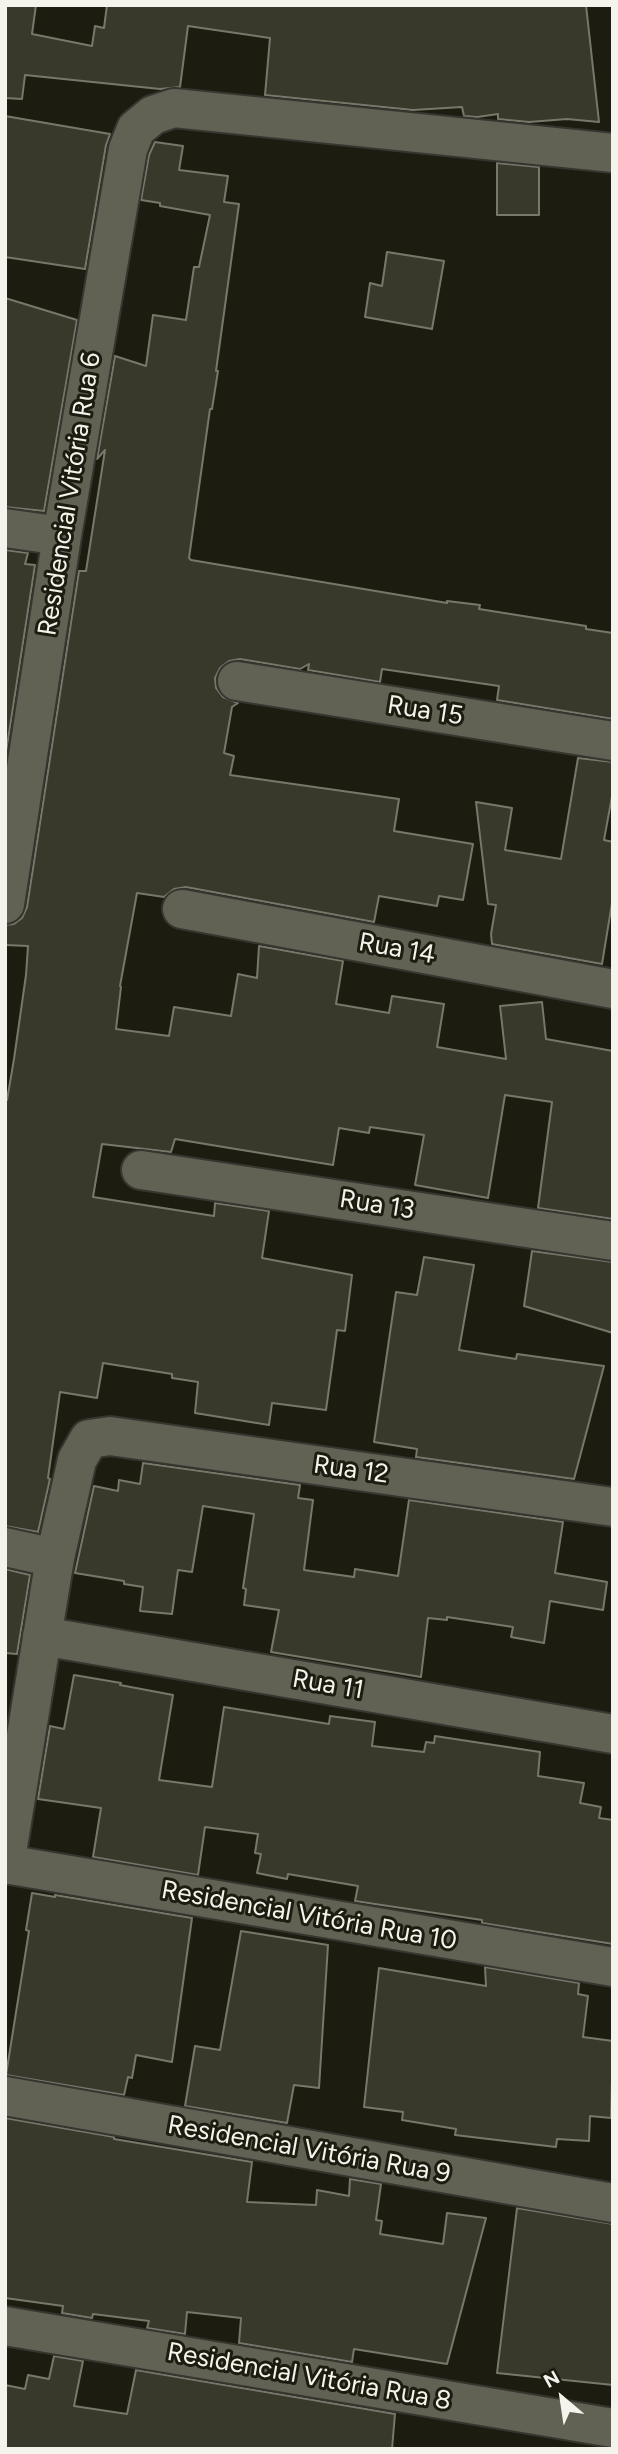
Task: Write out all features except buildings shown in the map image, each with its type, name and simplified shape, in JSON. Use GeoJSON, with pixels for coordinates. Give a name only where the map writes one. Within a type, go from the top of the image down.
{"type":"FeatureCollection","features":[{"type":"Feature","properties":{"kind":"street","name":"Residencial Vitória Rua 6"},"geometry":{"type":"LineString","coordinates":[[5,905],[62,536],[128,149],[136,129],[153,115],[174,108],[612,153]]}},
{"type":"Feature","properties":{"kind":"street"},"geometry":{"type":"LineString","coordinates":[[612,153],[613,144]]}},
{"type":"Feature","properties":{"kind":"street"},"geometry":{"type":"LineString","coordinates":[[5,528],[62,536]]}},
{"type":"Feature","properties":{"kind":"street","name":"Rua 15"},"geometry":{"type":"LineString","coordinates":[[237,681],[613,741]]}},
{"type":"Feature","properties":{"kind":"street","name":"Rua 14"},"geometry":{"type":"LineString","coordinates":[[182,909],[613,989]]}},
{"type":"Feature","properties":{"kind":"street","name":"Rua 13"},"geometry":{"type":"LineString","coordinates":[[141,1170],[613,1241]]}},
{"type":"Feature","properties":{"kind":"street","name":"Rua 12"},"geometry":{"type":"LineString","coordinates":[[55,1558],[77,1460],[89,1439],[110,1436],[613,1507]]}},
{"type":"Feature","properties":{"kind":"street"},"geometry":{"type":"LineString","coordinates":[[5,1546],[55,1558],[5,1864]]}},
{"type":"Feature","properties":{"kind":"street","name":"Rua 11"},"geometry":{"type":"LineString","coordinates":[[42,1636],[613,1734]]}},
{"type":"Feature","properties":{"kind":"street","name":"Residencial Vitória Rua 10"},"geometry":{"type":"LineString","coordinates":[[5,1864],[613,1968]]}},
{"type":"Feature","properties":{"kind":"street","name":"Residencial Vitória Rua 9"},"geometry":{"type":"LineString","coordinates":[[5,2096],[613,2203]]}},
{"type":"Feature","properties":{"kind":"street","name":"Residencial Vitória Rua 8"},"geometry":{"type":"LineString","coordinates":[[5,2326],[613,2428]]}}]}
